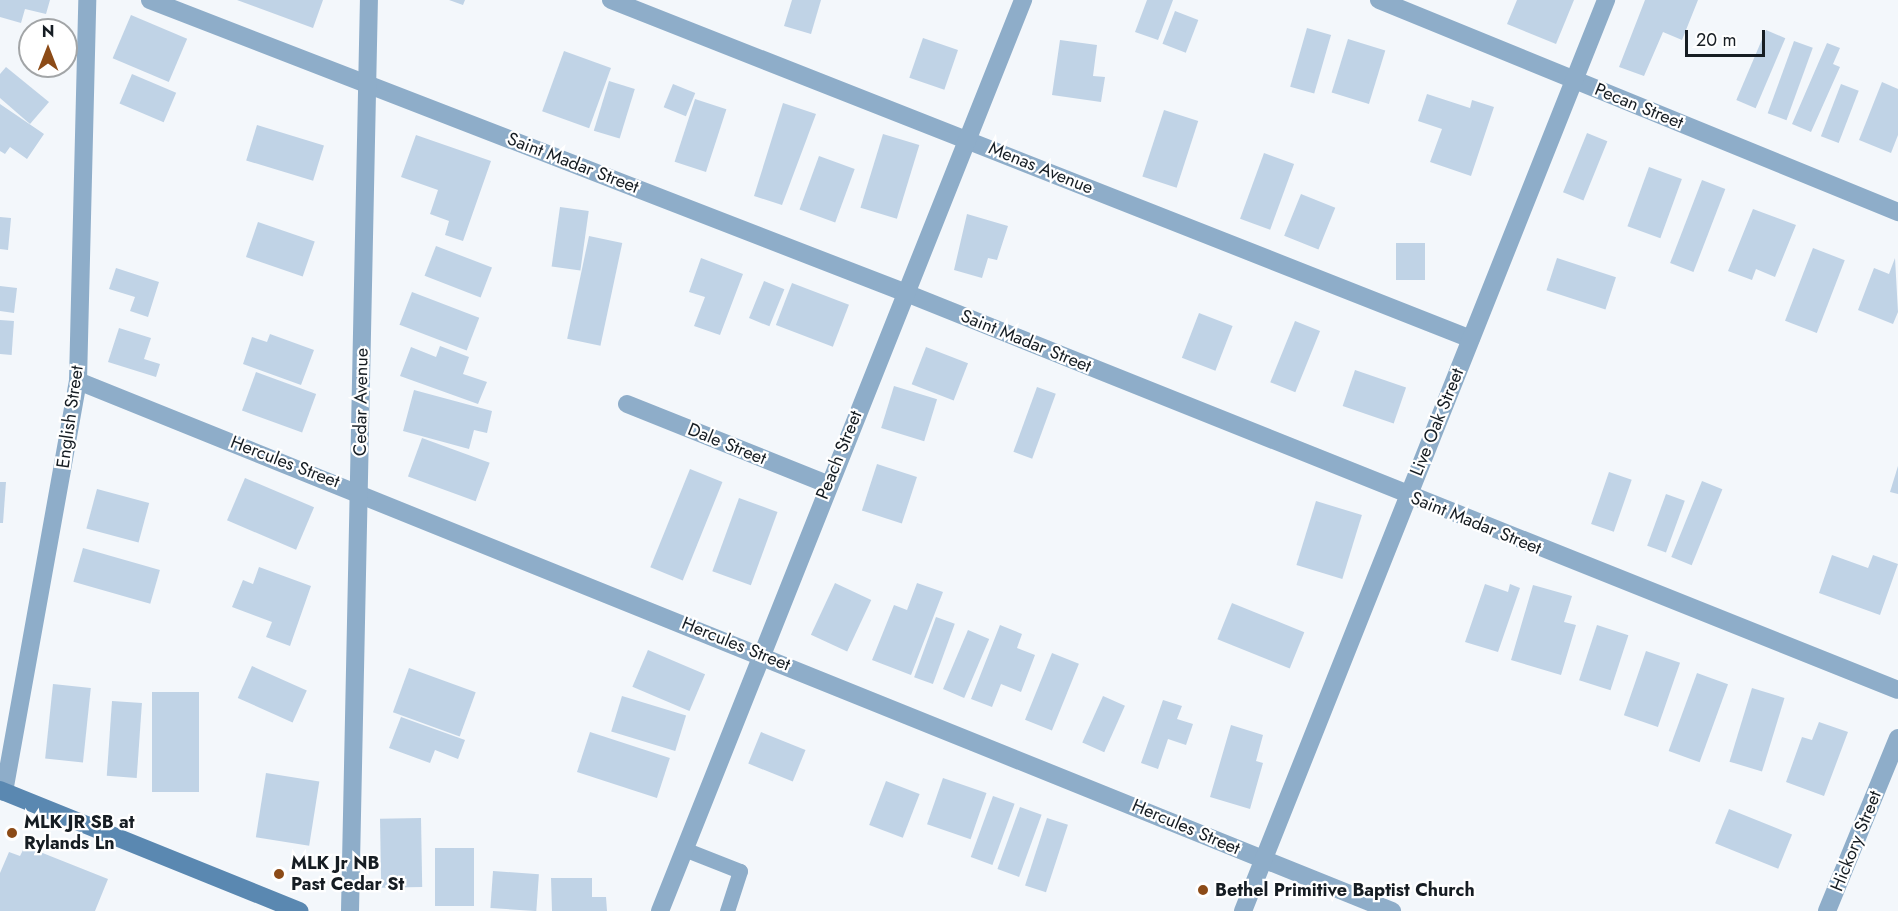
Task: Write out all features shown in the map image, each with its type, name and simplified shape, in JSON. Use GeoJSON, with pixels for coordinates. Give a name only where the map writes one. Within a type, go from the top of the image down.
{"type":"FeatureCollection","features":[{"type":"Feature","properties":{"kind":"main road"},"geometry":{"type":"LineString","coordinates":[[2,791],[300,911]]}},
{"type":"Feature","properties":{"kind":"street","name":"English Street"},"geometry":{"type":"LineString","coordinates":[[2,791],[78,381],[87,0]]}},
{"type":"Feature","properties":{"kind":"street","name":"Saint Madar Street"},"geometry":{"type":"LineString","coordinates":[[150,0],[906,293],[1408,496],[1898,690]]}},
{"type":"Feature","properties":{"kind":"street","name":"Cedar Avenue"},"geometry":{"type":"LineString","coordinates":[[350,911],[369,0]]}},
{"type":"Feature","properties":{"kind":"street","name":"Menas Avenue"},"geometry":{"type":"LineString","coordinates":[[611,0],[1471,339]]}},
{"type":"Feature","properties":{"kind":"street","name":"Peach Street"},"geometry":{"type":"LineString","coordinates":[[660,911],[827,484],[1023,0]]}},
{"type":"Feature","properties":{"kind":"street","name":"Pecan Street"},"geometry":{"type":"LineString","coordinates":[[1379,0],[1898,212]]}},
{"type":"Feature","properties":{"kind":"street","name":"Live Oak Street"},"geometry":{"type":"LineString","coordinates":[[1243,911],[1606,0]]}},
{"type":"Feature","properties":{"kind":"street","name":"Hercules Street"},"geometry":{"type":"LineString","coordinates":[[78,381],[760,653],[1392,911]]}},
{"type":"Feature","properties":{"kind":"street","name":"Dale Street"},"geometry":{"type":"LineString","coordinates":[[627,404],[827,484]]}},
{"type":"Feature","properties":{"kind":"street","name":"Hickory Street"},"geometry":{"type":"LineString","coordinates":[[1827,911],[1898,738]]}},
{"type":"Feature","properties":{"kind":"lane"},"geometry":{"type":"LineString","coordinates":[[684,849],[740,870],[727,911]]}},
{"type":"Feature","properties":{"kind":"building"},"geometry":{"type":"Polygon","coordinates":[[[0,0],[50,0],[46,14],[25,9],[22,18],[18,18],[18,22],[0,17],[0,0]]]}},
{"type":"Feature","properties":{"kind":"building"},"geometry":{"type":"Polygon","coordinates":[[[237,0],[323,0],[313,28],[237,0]]]}},
{"type":"Feature","properties":{"kind":"building"},"geometry":{"type":"Polygon","coordinates":[[[449,0],[465,0],[463,5],[449,0]]]}},
{"type":"Feature","properties":{"kind":"building"},"geometry":{"type":"Polygon","coordinates":[[[792,0],[821,0],[811,34],[784,26],[792,0]]]}},
{"type":"Feature","properties":{"kind":"building"},"geometry":{"type":"Polygon","coordinates":[[[1147,0],[1173,0],[1158,40],[1135,32],[1147,0]]]}},
{"type":"Feature","properties":{"kind":"building"},"geometry":{"type":"Polygon","coordinates":[[[1517,0],[1574,0],[1556,44],[1507,24],[1517,0]]]}},
{"type":"Feature","properties":{"kind":"building"},"geometry":{"type":"Polygon","coordinates":[[[1645,0],[1698,0],[1682,40],[1663,32],[1644,76],[1619,67],[1645,0]]]}},
{"type":"Feature","properties":{"kind":"building"},"geometry":{"type":"Polygon","coordinates":[[[1175,11],[1198,20],[1186,53],[1162,44],[1175,11]]]}},
{"type":"Feature","properties":{"kind":"building"},"geometry":{"type":"Polygon","coordinates":[[[131,15],[187,39],[169,82],[113,58],[131,15]]]}},
{"type":"Feature","properties":{"kind":"building"},"geometry":{"type":"Polygon","coordinates":[[[1307,28],[1331,35],[1314,94],[1290,87],[1307,28]]]}},
{"type":"Feature","properties":{"kind":"building"},"geometry":{"type":"Polygon","coordinates":[[[1766,30],[1785,38],[1756,108],[1736,100],[1766,30]]]}},
{"type":"Feature","properties":{"kind":"building"},"geometry":{"type":"Polygon","coordinates":[[[923,38],[958,50],[944,90],[909,78],[923,38]]]}},
{"type":"Feature","properties":{"kind":"building"},"geometry":{"type":"Polygon","coordinates":[[[1348,39],[1385,50],[1369,104],[1332,93],[1348,39]]]}},
{"type":"Feature","properties":{"kind":"building"},"geometry":{"type":"Polygon","coordinates":[[[1060,40],[1097,45],[1093,76],[1105,77],[1101,102],[1052,95],[1060,40]]]}},
{"type":"Feature","properties":{"kind":"building"},"geometry":{"type":"Polygon","coordinates":[[[1794,41],[1813,48],[1786,120],[1768,113],[1794,41]]]}},
{"type":"Feature","properties":{"kind":"building"},"geometry":{"type":"Polygon","coordinates":[[[1827,43],[1840,48],[1833,64],[1840,67],[1811,132],[1792,124],[1827,43]]]}},
{"type":"Feature","properties":{"kind":"building"},"geometry":{"type":"Polygon","coordinates":[[[564,51],[611,68],[589,128],[542,111],[564,51]]]}},
{"type":"Feature","properties":{"kind":"building"},"geometry":{"type":"Polygon","coordinates":[[[6,67],[49,102],[30,124],[0,98],[0,74],[6,67]]]}},
{"type":"Feature","properties":{"kind":"building"},"geometry":{"type":"Polygon","coordinates":[[[132,74],[176,93],[164,122],[119,103],[132,74]]]}},
{"type":"Feature","properties":{"kind":"building"},"geometry":{"type":"Polygon","coordinates":[[[609,81],[635,89],[620,139],[594,131],[609,81]]]}},
{"type":"Feature","properties":{"kind":"building"},"geometry":{"type":"Polygon","coordinates":[[[1882,82],[1898,89],[1898,135],[1891,153],[1859,140],[1882,82]]]}},
{"type":"Feature","properties":{"kind":"building"},"geometry":{"type":"Polygon","coordinates":[[[673,84],[695,93],[686,116],[664,107],[673,84]]]}},
{"type":"Feature","properties":{"kind":"building"},"geometry":{"type":"Polygon","coordinates":[[[1841,84],[1859,91],[1839,143],[1821,136],[1841,84]]]}},
{"type":"Feature","properties":{"kind":"building"},"geometry":{"type":"Polygon","coordinates":[[[1427,94],[1470,108],[1472,100],[1494,107],[1471,176],[1430,162],[1442,129],[1418,121],[1427,94]]]}},
{"type":"Feature","properties":{"kind":"building"},"geometry":{"type":"Polygon","coordinates":[[[695,99],[726,109],[706,172],[675,162],[695,99]]]}},
{"type":"Feature","properties":{"kind":"building"},"geometry":{"type":"Polygon","coordinates":[[[783,103],[816,114],[782,205],[754,196],[783,103]]]}},
{"type":"Feature","properties":{"kind":"building"},"geometry":{"type":"Polygon","coordinates":[[[0,104],[44,134],[27,159],[10,147],[5,154],[0,151],[0,104]]]}},
{"type":"Feature","properties":{"kind":"building"},"geometry":{"type":"Polygon","coordinates":[[[1164,110],[1198,121],[1177,188],[1142,177],[1164,110]]]}},
{"type":"Feature","properties":{"kind":"building"},"geometry":{"type":"Polygon","coordinates":[[[257,125],[324,145],[313,181],[246,160],[257,125]]]}},
{"type":"Feature","properties":{"kind":"building"},"geometry":{"type":"Polygon","coordinates":[[[1587,133],[1607,141],[1583,201],[1563,192],[1587,133]]]}},
{"type":"Feature","properties":{"kind":"building"},"geometry":{"type":"Polygon","coordinates":[[[883,134],[919,145],[897,219],[860,208],[883,134]]]}},
{"type":"Feature","properties":{"kind":"building"},"geometry":{"type":"Polygon","coordinates":[[[416,135],[491,161],[463,241],[445,235],[449,221],[430,214],[438,190],[401,177],[416,135]]]}},
{"type":"Feature","properties":{"kind":"building"},"geometry":{"type":"Polygon","coordinates":[[[1264,153],[1294,164],[1270,230],[1240,219],[1264,153]]]}},
{"type":"Feature","properties":{"kind":"building"},"geometry":{"type":"Polygon","coordinates":[[[819,156],[855,169],[835,223],[800,210],[819,156]]]}},
{"type":"Feature","properties":{"kind":"building"},"geometry":{"type":"Polygon","coordinates":[[[1649,167],[1682,179],[1660,238],[1627,226],[1649,167]]]}},
{"type":"Feature","properties":{"kind":"building"},"geometry":{"type":"Polygon","coordinates":[[[1702,180],[1725,189],[1693,272],[1670,263],[1702,180]]]}},
{"type":"Feature","properties":{"kind":"building"},"geometry":{"type":"Polygon","coordinates":[[[1301,194],[1335,208],[1318,250],[1284,236],[1301,194]]]}},
{"type":"Feature","properties":{"kind":"building"},"geometry":{"type":"Polygon","coordinates":[[[560,207],[589,211],[580,270],[552,266],[560,207]]]}},
{"type":"Feature","properties":{"kind":"building"},"geometry":{"type":"Polygon","coordinates":[[[1753,209],[1796,225],[1775,277],[1756,269],[1752,280],[1728,271],[1753,209]]]}},
{"type":"Feature","properties":{"kind":"building"},"geometry":{"type":"Polygon","coordinates":[[[967,214],[1008,226],[997,260],[988,258],[982,278],[954,270],[967,214]]]}},
{"type":"Feature","properties":{"kind":"building"},"geometry":{"type":"Polygon","coordinates":[[[0,217],[11,218],[8,250],[0,249],[0,217]]]}},
{"type":"Feature","properties":{"kind":"building"},"geometry":{"type":"Polygon","coordinates":[[[258,222],[315,242],[303,277],[246,257],[258,222]]]}},
{"type":"Feature","properties":{"kind":"building"},"geometry":{"type":"Polygon","coordinates":[[[589,236],[622,243],[600,346],[567,339],[589,236]]]}},
{"type":"Feature","properties":{"kind":"building"},"geometry":{"type":"Polygon","coordinates":[[[1396,243],[1425,243],[1425,280],[1396,280],[1396,243]]]}},
{"type":"Feature","properties":{"kind":"building"},"geometry":{"type":"Polygon","coordinates":[[[436,246],[492,268],[481,297],[425,276],[436,246]]]}},
{"type":"Feature","properties":{"kind":"building"},"geometry":{"type":"Polygon","coordinates":[[[1813,248],[1845,260],[1817,333],[1785,321],[1813,248]]]}},
{"type":"Feature","properties":{"kind":"building"},"geometry":{"type":"Polygon","coordinates":[[[701,258],[743,274],[720,335],[694,326],[705,297],[689,292],[701,258]]]}},
{"type":"Feature","properties":{"kind":"building"},"geometry":{"type":"Polygon","coordinates":[[[1557,258],[1616,277],[1605,309],[1546,290],[1557,258]]]}},
{"type":"Feature","properties":{"kind":"building"},"geometry":{"type":"Polygon","coordinates":[[[1895,258],[1898,312],[1893,324],[1858,310],[1874,268],[1889,274],[1895,258]]]}},
{"type":"Feature","properties":{"kind":"building"},"geometry":{"type":"Polygon","coordinates":[[[116,268],[159,282],[148,317],[130,311],[135,297],[109,289],[116,268]]]}},
{"type":"Feature","properties":{"kind":"building"},"geometry":{"type":"Polygon","coordinates":[[[764,281],[784,289],[769,326],[749,318],[764,281]]]}},
{"type":"Feature","properties":{"kind":"building"},"geometry":{"type":"Polygon","coordinates":[[[792,283],[849,305],[833,347],[776,325],[792,283]]]}},
{"type":"Feature","properties":{"kind":"building"},"geometry":{"type":"Polygon","coordinates":[[[0,286],[17,288],[14,313],[0,311],[0,286]]]}},
{"type":"Feature","properties":{"kind":"building"},"geometry":{"type":"Polygon","coordinates":[[[412,292],[479,318],[467,350],[399,325],[412,292]]]}},
{"type":"Feature","properties":{"kind":"building"},"geometry":{"type":"Polygon","coordinates":[[[1199,313],[1233,326],[1215,371],[1182,358],[1199,313]]]}},
{"type":"Feature","properties":{"kind":"building"},"geometry":{"type":"Polygon","coordinates":[[[0,320],[14,321],[12,355],[0,354],[0,320]]]}},
{"type":"Feature","properties":{"kind":"building"},"geometry":{"type":"Polygon","coordinates":[[[1295,321],[1320,331],[1295,392],[1270,382],[1295,321]]]}},
{"type":"Feature","properties":{"kind":"building"},"geometry":{"type":"Polygon","coordinates":[[[119,328],[151,338],[144,359],[160,364],[156,377],[108,362],[119,328]]]}},
{"type":"Feature","properties":{"kind":"building"},"geometry":{"type":"Polygon","coordinates":[[[270,334],[314,350],[301,385],[243,364],[252,337],[267,342],[270,334]]]}},
{"type":"Feature","properties":{"kind":"building"},"geometry":{"type":"Polygon","coordinates":[[[440,346],[469,357],[463,374],[487,382],[478,404],[400,376],[411,347],[436,357],[440,346]]]}},
{"type":"Feature","properties":{"kind":"building"},"geometry":{"type":"Polygon","coordinates":[[[926,347],[968,363],[954,400],[912,384],[926,347]]]}},
{"type":"Feature","properties":{"kind":"building"},"geometry":{"type":"Polygon","coordinates":[[[1355,370],[1406,388],[1394,424],[1343,406],[1355,370]]]}},
{"type":"Feature","properties":{"kind":"building"},"geometry":{"type":"Polygon","coordinates":[[[256,372],[316,394],[302,432],[242,411],[256,372]]]}},
{"type":"Feature","properties":{"kind":"building"},"geometry":{"type":"Polygon","coordinates":[[[894,386],[937,399],[924,441],[881,428],[894,386]]]}},
{"type":"Feature","properties":{"kind":"building"},"geometry":{"type":"Polygon","coordinates":[[[1037,387],[1056,394],[1032,459],[1013,452],[1037,387]]]}},
{"type":"Feature","properties":{"kind":"building"},"geometry":{"type":"Polygon","coordinates":[[[414,390],[492,411],[487,433],[474,430],[469,449],[403,431],[414,390]]]}},
{"type":"Feature","properties":{"kind":"building"},"geometry":{"type":"Polygon","coordinates":[[[422,438],[490,463],[476,501],[408,477],[422,438]]]}},
{"type":"Feature","properties":{"kind":"building"},"geometry":{"type":"Polygon","coordinates":[[[877,464],[917,477],[902,524],[862,511],[877,464]]]}},
{"type":"Feature","properties":{"kind":"building"},"geometry":{"type":"Polygon","coordinates":[[[1898,466],[1898,494],[1890,492],[1898,466]]]}},
{"type":"Feature","properties":{"kind":"building"},"geometry":{"type":"Polygon","coordinates":[[[690,469],[722,482],[683,580],[650,567],[690,469]]]}},
{"type":"Feature","properties":{"kind":"building"},"geometry":{"type":"Polygon","coordinates":[[[1609,472],[1632,480],[1614,532],[1591,524],[1609,472]]]}},
{"type":"Feature","properties":{"kind":"building"},"geometry":{"type":"Polygon","coordinates":[[[245,478],[314,507],[296,550],[227,520],[245,478]]]}},
{"type":"Feature","properties":{"kind":"building"},"geometry":{"type":"Polygon","coordinates":[[[1702,481],[1722,489],[1692,565],[1671,557],[1702,481]]]}},
{"type":"Feature","properties":{"kind":"building"},"geometry":{"type":"Polygon","coordinates":[[[0,482],[6,482],[3,523],[0,523],[0,482]]]}},
{"type":"Feature","properties":{"kind":"building"},"geometry":{"type":"Polygon","coordinates":[[[97,489],[149,503],[139,543],[86,529],[97,489]]]}},
{"type":"Feature","properties":{"kind":"building"},"geometry":{"type":"Polygon","coordinates":[[[1666,494],[1685,501],[1666,553],[1647,546],[1666,494]]]}},
{"type":"Feature","properties":{"kind":"building"},"geometry":{"type":"Polygon","coordinates":[[[739,498],[778,512],[751,585],[712,571],[739,498]]]}},
{"type":"Feature","properties":{"kind":"building"},"geometry":{"type":"Polygon","coordinates":[[[1316,501],[1362,515],[1342,579],[1296,565],[1316,501]]]}},
{"type":"Feature","properties":{"kind":"building"},"geometry":{"type":"Polygon","coordinates":[[[83,548],[160,570],[150,604],[73,582],[83,548]]]}},
{"type":"Feature","properties":{"kind":"building"},"geometry":{"type":"Polygon","coordinates":[[[1832,555],[1868,568],[1873,555],[1898,564],[1880,615],[1819,593],[1832,555]]]}},
{"type":"Feature","properties":{"kind":"building"},"geometry":{"type":"Polygon","coordinates":[[[259,567],[311,586],[290,646],[266,637],[272,622],[232,607],[243,580],[253,584],[259,567]]]}},
{"type":"Feature","properties":{"kind":"building"},"geometry":{"type":"Polygon","coordinates":[[[835,583],[871,600],[847,652],[811,635],[835,583]]]}},
{"type":"Feature","properties":{"kind":"building"},"geometry":{"type":"Polygon","coordinates":[[[917,583],[943,592],[911,675],[872,660],[894,605],[907,610],[917,583]]]}},
{"type":"Feature","properties":{"kind":"building"},"geometry":{"type":"Polygon","coordinates":[[[1485,584],[1508,592],[1510,584],[1520,588],[1498,652],[1465,642],[1485,584]]]}},
{"type":"Feature","properties":{"kind":"building"},"geometry":{"type":"Polygon","coordinates":[[[1533,585],[1572,596],[1564,622],[1576,625],[1561,675],[1511,660],[1533,585]]]}},
{"type":"Feature","properties":{"kind":"building"},"geometry":{"type":"Polygon","coordinates":[[[1232,603],[1304,632],[1290,668],[1217,639],[1232,603]]]}},
{"type":"Feature","properties":{"kind":"building"},"geometry":{"type":"Polygon","coordinates":[[[936,617],[955,624],[933,684],[914,677],[936,617]]]}},
{"type":"Feature","properties":{"kind":"building"},"geometry":{"type":"Polygon","coordinates":[[[1000,625],[1022,634],[1017,648],[1035,655],[1021,692],[1001,684],[992,707],[971,699],[1000,625]]]}},
{"type":"Feature","properties":{"kind":"building"},"geometry":{"type":"Polygon","coordinates":[[[1597,625],[1628,635],[1610,690],[1579,680],[1597,625]]]}},
{"type":"Feature","properties":{"kind":"building"},"geometry":{"type":"Polygon","coordinates":[[[968,630],[989,639],[964,698],[943,689],[968,630]]]}},
{"type":"Feature","properties":{"kind":"building"},"geometry":{"type":"Polygon","coordinates":[[[648,650],[705,674],[689,711],[632,687],[648,650]]]}},
{"type":"Feature","properties":{"kind":"building"},"geometry":{"type":"Polygon","coordinates":[[[1646,651],[1680,663],[1658,727],[1624,715],[1646,651]]]}},
{"type":"Feature","properties":{"kind":"building"},"geometry":{"type":"Polygon","coordinates":[[[1052,653],[1079,664],[1052,731],[1025,720],[1052,653]]]}},
{"type":"Feature","properties":{"kind":"building"},"geometry":{"type":"Polygon","coordinates":[[[252,666],[307,690],[293,722],[238,698],[252,666]]]}},
{"type":"Feature","properties":{"kind":"building"},"geometry":{"type":"Polygon","coordinates":[[[409,668],[476,692],[460,736],[393,712],[409,668]]]}},
{"type":"Feature","properties":{"kind":"building"},"geometry":{"type":"Polygon","coordinates":[[[1697,673],[1728,684],[1700,762],[1669,751],[1697,673]]]}},
{"type":"Feature","properties":{"kind":"building"},"geometry":{"type":"Polygon","coordinates":[[[53,684],[91,688],[83,763],[45,759],[53,684]]]}},
{"type":"Feature","properties":{"kind":"building"},"geometry":{"type":"Polygon","coordinates":[[[1752,688],[1785,698],[1762,772],[1729,762],[1752,688]]]}},
{"type":"Feature","properties":{"kind":"building"},"geometry":{"type":"Polygon","coordinates":[[[152,692],[199,692],[199,792],[152,792],[152,692]]]}},
{"type":"Feature","properties":{"kind":"building"},"geometry":{"type":"Polygon","coordinates":[[[622,696],[686,716],[675,751],[611,731],[622,696]]]}},
{"type":"Feature","properties":{"kind":"building"},"geometry":{"type":"Polygon","coordinates":[[[1103,696],[1125,706],[1104,752],[1082,743],[1103,696]]]}},
{"type":"Feature","properties":{"kind":"building"},"geometry":{"type":"Polygon","coordinates":[[[1163,700],[1182,706],[1177,719],[1193,724],[1186,745],[1168,739],[1158,769],[1141,763],[1163,700]]]}},
{"type":"Feature","properties":{"kind":"building"},"geometry":{"type":"Polygon","coordinates":[[[112,701],[142,703],[137,778],[107,776],[112,701]]]}},
{"type":"Feature","properties":{"kind":"building"},"geometry":{"type":"Polygon","coordinates":[[[401,717],[465,740],[458,759],[435,750],[430,763],[389,748],[401,717]]]}},
{"type":"Feature","properties":{"kind":"building"},"geometry":{"type":"Polygon","coordinates":[[[1819,722],[1848,732],[1824,796],[1786,782],[1802,737],[1812,740],[1819,722]]]}},
{"type":"Feature","properties":{"kind":"building"},"geometry":{"type":"Polygon","coordinates":[[[1231,725],[1263,735],[1256,761],[1263,763],[1250,809],[1210,797],[1231,725]]]}},
{"type":"Feature","properties":{"kind":"building"},"geometry":{"type":"Polygon","coordinates":[[[590,732],[670,758],[657,798],[577,772],[590,732]]]}},
{"type":"Feature","properties":{"kind":"building"},"geometry":{"type":"Polygon","coordinates":[[[761,732],[806,750],[793,782],[748,764],[761,732]]]}},
{"type":"Feature","properties":{"kind":"building"},"geometry":{"type":"Polygon","coordinates":[[[266,773],[319,781],[309,846],[256,837],[266,773]]]}},
{"type":"Feature","properties":{"kind":"building"},"geometry":{"type":"Polygon","coordinates":[[[943,778],[986,793],[971,839],[927,824],[943,778]]]}},
{"type":"Feature","properties":{"kind":"building"},"geometry":{"type":"Polygon","coordinates":[[[886,781],[920,794],[903,838],[869,825],[886,781]]]}},
{"type":"Feature","properties":{"kind":"building"},"geometry":{"type":"Polygon","coordinates":[[[993,796],[1015,804],[992,865],[971,857],[993,796]]]}},
{"type":"Feature","properties":{"kind":"building"},"geometry":{"type":"Polygon","coordinates":[[[1020,807],[1042,815],[1019,877],[997,869],[1020,807]]]}},
{"type":"Feature","properties":{"kind":"building"},"geometry":{"type":"Polygon","coordinates":[[[1729,809],[1792,834],[1778,869],[1715,843],[1729,809]]]}},
{"type":"Feature","properties":{"kind":"building"},"geometry":{"type":"Polygon","coordinates":[[[421,818],[422,887],[381,888],[380,819],[421,818]]]}},
{"type":"Feature","properties":{"kind":"building"},"geometry":{"type":"Polygon","coordinates":[[[1047,818],[1068,825],[1046,892],[1025,886],[1047,818]]]}},
{"type":"Feature","properties":{"kind":"building"},"geometry":{"type":"Polygon","coordinates":[[[25,846],[108,879],[95,911],[0,911],[0,873],[9,852],[20,856],[25,846]]]}},
{"type":"Feature","properties":{"kind":"building"},"geometry":{"type":"Polygon","coordinates":[[[435,848],[474,848],[474,906],[435,906],[435,848]]]}},
{"type":"Feature","properties":{"kind":"building"},"geometry":{"type":"Polygon","coordinates":[[[493,871],[539,874],[536,911],[490,908],[493,871]]]}},
{"type":"Feature","properties":{"kind":"building"},"geometry":{"type":"Polygon","coordinates":[[[551,878],[592,878],[592,897],[606,897],[607,911],[552,911],[551,878]]]}},
{"type":"Feature","properties":{"kind":"place","name":"MLK JR SB at Rylands Ln"},"geometry":{"type":"Point","coordinates":[12,833]}},
{"type":"Feature","properties":{"kind":"place","name":"MLK Jr NB Past Cedar St"},"geometry":{"type":"Point","coordinates":[279,874]}},
{"type":"Feature","properties":{"kind":"place","name":"Bethel Primitive Baptist Church"},"geometry":{"type":"Point","coordinates":[1203,890]}}]}
